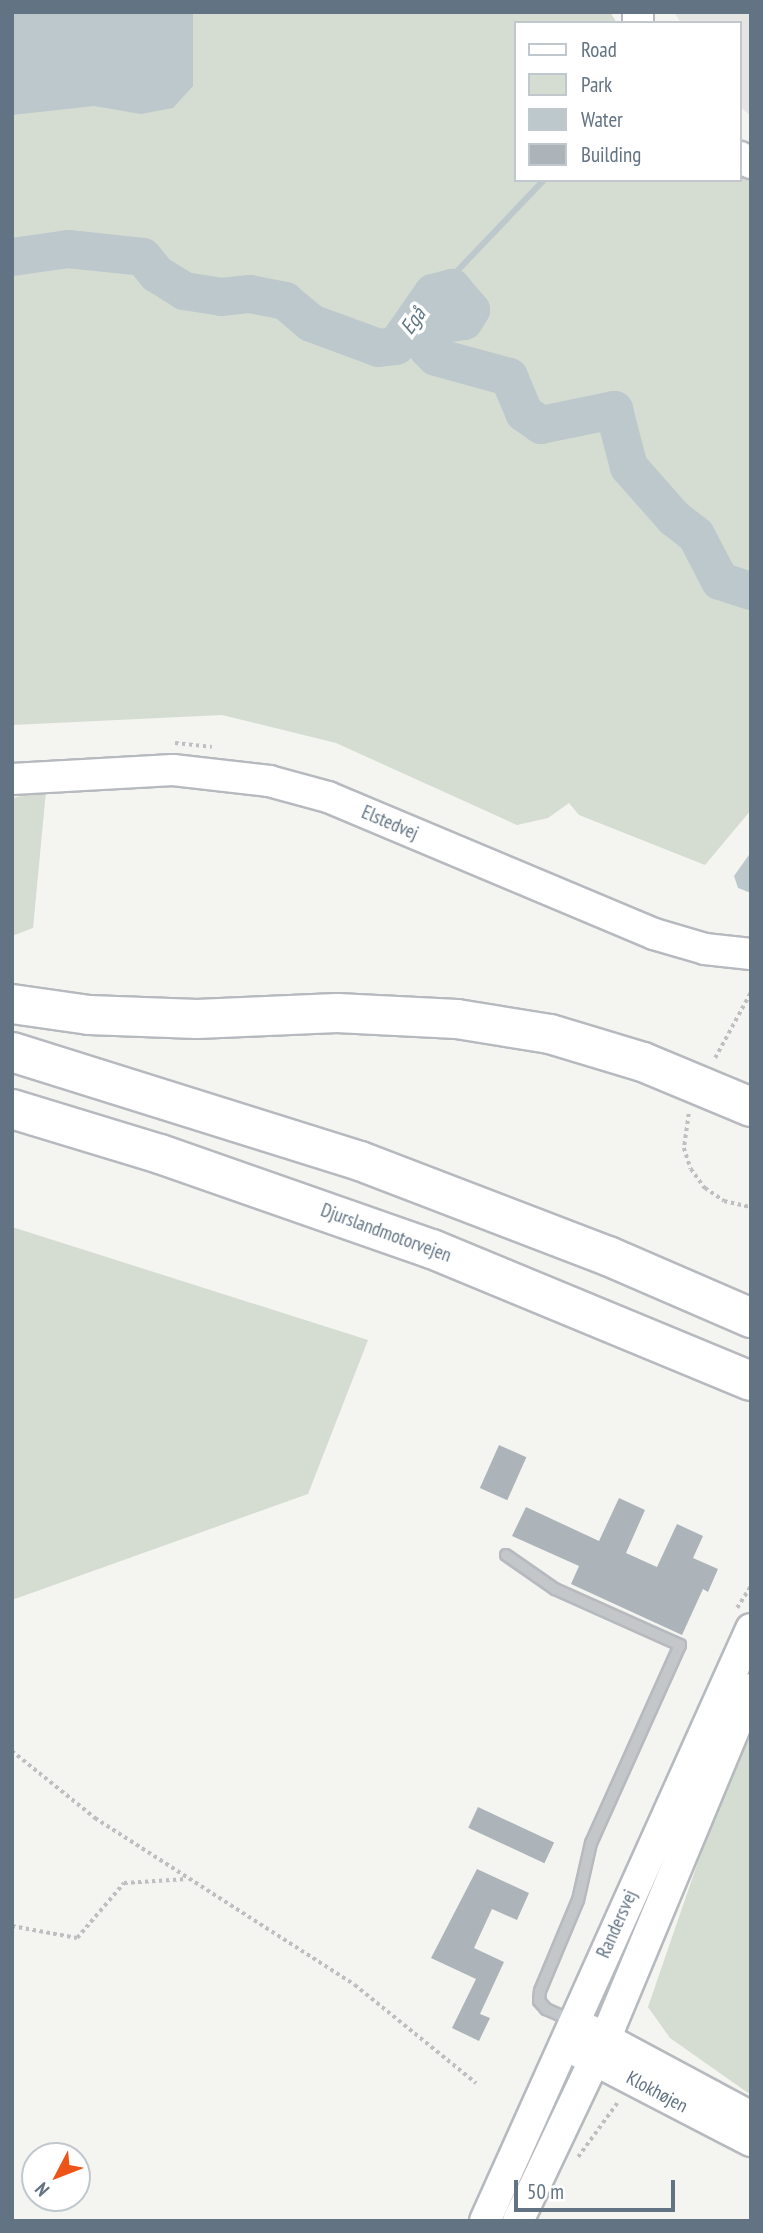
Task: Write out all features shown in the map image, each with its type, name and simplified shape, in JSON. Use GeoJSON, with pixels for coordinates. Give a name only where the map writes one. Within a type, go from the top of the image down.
{"type":"FeatureCollection","features":[{"type":"Feature","properties":{"kind":"highway"},"geometry":{"type":"LineString","coordinates":[[12,1004],[89,1014],[197,1019],[337,1013],[457,1019],[550,1034],[643,1062],[751,1107]]}},
{"type":"Feature","properties":{"kind":"highway"},"geometry":{"type":"LineString","coordinates":[[12,1052],[360,1161],[608,1256],[751,1318]]}},
{"type":"Feature","properties":{"kind":"highway","name":"Djurslandmotorvejen"},"geometry":{"type":"LineString","coordinates":[[12,1109],[160,1154],[432,1249],[751,1381]]}},
{"type":"Feature","properties":{"kind":"highway"},"geometry":{"type":"LineString","coordinates":[[432,1249],[751,1406]]}},
{"type":"Feature","properties":{"kind":"main road","name":"Elstedvej"},"geometry":{"type":"LineString","coordinates":[[12,779],[173,770],[269,781],[328,797],[654,934],[705,949],[751,954]]}},
{"type":"Feature","properties":{"kind":"main road","name":"Randersvej"},"geometry":{"type":"LineString","coordinates":[[485,2221],[751,1629]]}},
{"type":"Feature","properties":{"kind":"main road","name":"Randersvej"},"geometry":{"type":"LineString","coordinates":[[518,2221],[600,2049],[751,1689]]}},
{"type":"Feature","properties":{"kind":"main road","name":"Klokhøjen"},"geometry":{"type":"LineString","coordinates":[[568,2033],[751,2117]]}},
{"type":"Feature","properties":{"kind":"main road","name":"Klokhøjen"},"geometry":{"type":"LineString","coordinates":[[600,2049],[751,2141]]}},
{"type":"Feature","properties":{"kind":"lane"},"geometry":{"type":"LineString","coordinates":[[506,1555],[555,1589],[680,1645],[595,1832],[578,1900],[540,1992],[539,2001],[568,2033]]}},
{"type":"Feature","properties":{"kind":"path"},"geometry":{"type":"LineString","coordinates":[[715,1058],[751,992]]}},
{"type":"Feature","properties":{"kind":"path"},"geometry":{"type":"LineString","coordinates":[[692,1108],[684,1148],[691,1169],[705,1188],[724,1201],[751,1207]]}},
{"type":"Feature","properties":{"kind":"path"},"geometry":{"type":"LineString","coordinates":[[12,1751],[95,1818],[328,1966],[389,2010],[476,2083]]}},
{"type":"Feature","properties":{"kind":"path"},"geometry":{"type":"LineString","coordinates":[[12,1926],[77,1938],[124,1883],[188,1879]]}},
{"type":"Feature","properties":{"kind":"path"},"geometry":{"type":"LineString","coordinates":[[575,2160],[612,2106],[624,2098]]}},
{"type":"Feature","properties":{"kind":"shaded area"},"geometry":{"type":"Polygon","coordinates":[[[674,12],[751,12],[751,116],[742,109],[742,21],[680,21],[674,12]]]}},
{"type":"Feature","properties":{"kind":"green space"},"geometry":{"type":"Polygon","coordinates":[[[12,12],[610,12],[616,21],[514,21],[514,182],[742,182],[742,175],[751,181],[751,810],[705,865],[579,815],[569,803],[548,818],[517,825],[336,743],[222,715],[12,725],[12,12]]]}},
{"type":"Feature","properties":{"kind":"green space"},"geometry":{"type":"Polygon","coordinates":[[[46,791],[33,928],[12,936],[12,798],[46,791]]]}},
{"type":"Feature","properties":{"kind":"green space"},"geometry":{"type":"Polygon","coordinates":[[[12,1227],[368,1340],[308,1494],[12,1600],[12,1227]]]}},
{"type":"Feature","properties":{"kind":"green space"},"geometry":{"type":"Polygon","coordinates":[[[751,1708],[751,2095],[670,2038],[648,2007],[751,1708]]]}},
{"type":"Feature","properties":{"kind":"water"},"geometry":{"type":"Polygon","coordinates":[[[12,12],[193,12],[193,86],[173,108],[141,114],[94,106],[12,115],[12,12]]]}},
{"type":"Feature","properties":{"kind":"water"},"geometry":{"type":"Polygon","coordinates":[[[751,852],[751,893],[738,888],[734,876],[751,852]]]}},
{"type":"Feature","properties":{"kind":"building"},"geometry":{"type":"Polygon","coordinates":[[[499,1445],[526,1457],[507,1500],[480,1488],[499,1445]]]}},
{"type":"Feature","properties":{"kind":"building"},"geometry":{"type":"Polygon","coordinates":[[[619,1498],[645,1510],[626,1553],[657,1567],[677,1524],[703,1536],[693,1558],[718,1569],[708,1592],[703,1589],[682,1635],[571,1584],[579,1566],[512,1536],[526,1507],[599,1541],[619,1498]]]}},
{"type":"Feature","properties":{"kind":"building"},"geometry":{"type":"Polygon","coordinates":[[[478,1807],[554,1842],[544,1863],[468,1828],[478,1807]]]}},
{"type":"Feature","properties":{"kind":"building"},"geometry":{"type":"Polygon","coordinates":[[[477,1869],[529,1893],[517,1920],[492,1909],[474,1948],[504,1962],[480,2014],[490,2018],[479,2041],[452,2028],[476,1979],[431,1958],[477,1869]]]}},
{"type":"Feature","properties":{"kind":"waterway"},"geometry":{"type":"LineString","coordinates":[[441,288],[542,182]]}},
{"type":"Feature","properties":{"kind":"waterway","name":"Egå"},"geometry":{"type":"LineString","coordinates":[[12,257],[68,249],[143,257],[157,274],[184,291],[221,297],[250,294],[285,301],[311,323],[379,348],[396,346],[433,293],[452,288],[471,310],[464,321],[434,325],[429,332],[428,349],[436,357],[509,377],[524,413],[541,425],[614,410],[629,467],[674,518],[696,535],[720,581],[751,591]]}}]}
